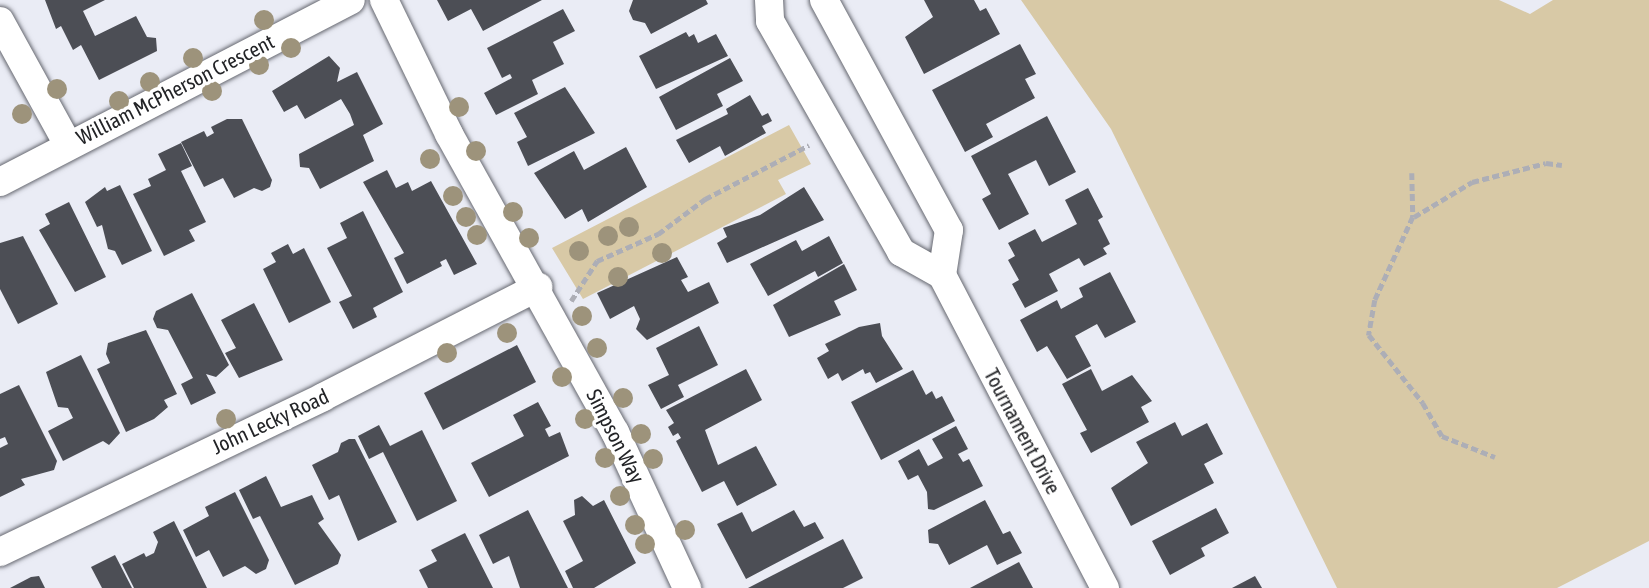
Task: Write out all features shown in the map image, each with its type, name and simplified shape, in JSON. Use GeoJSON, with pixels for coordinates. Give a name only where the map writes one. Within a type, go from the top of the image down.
{"type":"FeatureCollection","features":[{"type":"Feature","properties":{"kind":"street","name":"William McPherson Crescent"},"geometry":{"type":"LineString","coordinates":[[0,182],[67,143],[351,0]]}},
{"type":"Feature","properties":{"kind":"street"},"geometry":{"type":"LineString","coordinates":[[384,0],[449,134],[545,300]]}},
{"type":"Feature","properties":{"kind":"street"},"geometry":{"type":"LineString","coordinates":[[769,0],[770,21],[901,252],[942,275],[949,230],[824,0]]}},
{"type":"Feature","properties":{"kind":"street"},"geometry":{"type":"LineString","coordinates":[[0,21],[67,143]]}},
{"type":"Feature","properties":{"kind":"street","name":"Tournament Drive"},"geometry":{"type":"LineString","coordinates":[[942,275],[1105,588]]}},
{"type":"Feature","properties":{"kind":"street","name":"John Lecky Road"},"geometry":{"type":"LineString","coordinates":[[0,552],[323,397],[545,300]]}},
{"type":"Feature","properties":{"kind":"street","name":"Simpson Way"},"geometry":{"type":"LineString","coordinates":[[545,300],[615,432],[687,588]]}},
{"type":"Feature","properties":{"kind":"path"},"geometry":{"type":"LineString","coordinates":[[545,300],[577,298],[597,261],[658,234],[705,199],[832,134]]}},
{"type":"Feature","properties":{"kind":"path"},"geometry":{"type":"LineString","coordinates":[[1413,217],[1472,181],[1546,163],[1562,165]]}},
{"type":"Feature","properties":{"kind":"path"},"geometry":{"type":"LineString","coordinates":[[1412,173],[1413,217],[1375,300],[1368,335],[1423,403],[1442,436],[1494,457]]}},
{"type":"Feature","properties":{"kind":"shaded area"},"geometry":{"type":"Polygon","coordinates":[[[1021,0],[1499,0],[1530,14],[1553,0],[1649,0],[1649,541],[1557,588],[1337,588],[1111,129],[1021,0]]]}},
{"type":"Feature","properties":{"kind":"shaded area"},"geometry":{"type":"Polygon","coordinates":[[[789,125],[811,164],[778,180],[786,194],[583,299],[552,248],[789,125]]]}},
{"type":"Feature","properties":{"kind":"building"},"geometry":{"type":"Polygon","coordinates":[[[45,0],[105,0],[83,11],[95,36],[136,16],[147,37],[156,38],[157,51],[99,80],[81,45],[73,50],[61,26],[56,29],[45,0]]]}},
{"type":"Feature","properties":{"kind":"building"},"geometry":{"type":"Polygon","coordinates":[[[437,0],[542,0],[483,31],[471,9],[448,21],[437,0]]]}},
{"type":"Feature","properties":{"kind":"building"},"geometry":{"type":"Polygon","coordinates":[[[633,0],[706,0],[708,4],[651,34],[645,23],[633,20],[629,11],[633,0]]]}},
{"type":"Feature","properties":{"kind":"building"},"geometry":{"type":"Polygon","coordinates":[[[924,0],[974,0],[980,11],[986,8],[1000,34],[924,74],[905,37],[933,17],[924,0]]]}},
{"type":"Feature","properties":{"kind":"building"},"geometry":{"type":"Polygon","coordinates":[[[563,9],[575,31],[553,42],[564,64],[532,80],[538,94],[496,115],[484,93],[512,78],[510,74],[502,78],[487,48],[563,9]]]}},
{"type":"Feature","properties":{"kind":"building"},"geometry":{"type":"Polygon","coordinates":[[[686,32],[689,37],[694,34],[698,43],[716,34],[728,56],[656,89],[639,56],[686,32]]]}},
{"type":"Feature","properties":{"kind":"building"},"geometry":{"type":"Polygon","coordinates":[[[1020,44],[1036,74],[1025,79],[1035,98],[986,124],[993,137],[965,152],[932,90],[1020,44]]]}},
{"type":"Feature","properties":{"kind":"building"},"geometry":{"type":"Polygon","coordinates":[[[329,56],[340,68],[337,82],[357,72],[383,124],[363,135],[374,161],[320,189],[309,168],[300,167],[299,154],[354,125],[350,114],[341,99],[305,119],[297,105],[284,112],[272,91],[329,56]]]}},
{"type":"Feature","properties":{"kind":"building"},"geometry":{"type":"Polygon","coordinates":[[[730,58],[743,81],[717,94],[723,106],[676,130],[659,97],[730,58]]]}},
{"type":"Feature","properties":{"kind":"building"},"geometry":{"type":"Polygon","coordinates":[[[565,87],[595,133],[528,166],[517,142],[527,137],[514,113],[565,87]]]}},
{"type":"Feature","properties":{"kind":"building"},"geometry":{"type":"Polygon","coordinates":[[[750,95],[762,116],[768,113],[772,121],[762,126],[766,133],[725,156],[720,146],[689,163],[676,140],[728,114],[726,109],[750,95]]]}},
{"type":"Feature","properties":{"kind":"building"},"geometry":{"type":"Polygon","coordinates":[[[1047,116],[1076,172],[1049,186],[1036,160],[1008,174],[1029,214],[999,230],[982,199],[991,194],[971,156],[1047,116]]]}},
{"type":"Feature","properties":{"kind":"building"},"geometry":{"type":"Polygon","coordinates":[[[227,119],[242,119],[272,180],[270,187],[262,191],[254,188],[234,198],[223,178],[204,187],[181,142],[204,131],[207,137],[214,133],[211,127],[227,119]]]}},
{"type":"Feature","properties":{"kind":"building"},"geometry":{"type":"Polygon","coordinates":[[[181,143],[192,166],[181,171],[206,222],[189,230],[195,241],[164,256],[133,194],[151,186],[148,179],[166,170],[158,154],[181,143]]]}},
{"type":"Feature","properties":{"kind":"building"},"geometry":{"type":"Polygon","coordinates":[[[626,147],[647,187],[588,222],[582,209],[565,219],[534,173],[574,151],[584,170],[626,147]]]}},
{"type":"Feature","properties":{"kind":"building"},"geometry":{"type":"Polygon","coordinates":[[[387,170],[396,188],[408,182],[412,191],[431,181],[477,264],[454,275],[446,259],[440,262],[442,266],[407,284],[394,258],[404,253],[363,182],[387,170]]]}},
{"type":"Feature","properties":{"kind":"building"},"geometry":{"type":"Polygon","coordinates":[[[120,185],[152,251],[122,265],[115,251],[108,249],[102,225],[97,227],[85,202],[105,187],[107,191],[120,185]]]}},
{"type":"Feature","properties":{"kind":"building"},"geometry":{"type":"Polygon","coordinates":[[[804,187],[824,220],[727,263],[717,243],[727,237],[723,228],[760,215],[804,187]]]}},
{"type":"Feature","properties":{"kind":"building"},"geometry":{"type":"Polygon","coordinates":[[[1088,188],[1103,217],[1098,220],[1110,244],[1103,248],[1107,254],[1084,266],[1079,258],[1049,274],[1058,291],[1025,308],[1012,284],[1019,280],[1008,260],[1015,256],[1008,243],[1035,229],[1042,242],[1077,224],[1065,200],[1088,188]]]}},
{"type":"Feature","properties":{"kind":"building"},"geometry":{"type":"Polygon","coordinates":[[[69,202],[106,277],[75,292],[39,230],[50,224],[45,214],[69,202]]]}},
{"type":"Feature","properties":{"kind":"building"},"geometry":{"type":"Polygon","coordinates":[[[363,211],[403,292],[373,308],[377,317],[353,329],[339,302],[352,296],[327,248],[347,238],[340,223],[363,211]]]}},
{"type":"Feature","properties":{"kind":"building"},"geometry":{"type":"Polygon","coordinates":[[[23,236],[58,304],[18,324],[0,289],[0,243],[23,236]]]}},
{"type":"Feature","properties":{"kind":"building"},"geometry":{"type":"Polygon","coordinates":[[[829,236],[843,263],[818,277],[815,271],[768,296],[750,264],[796,240],[802,251],[829,236]]]}},
{"type":"Feature","properties":{"kind":"building"},"geometry":{"type":"Polygon","coordinates":[[[288,244],[293,254],[304,248],[331,302],[289,323],[263,269],[276,262],[271,253],[288,244]]]}},
{"type":"Feature","properties":{"kind":"building"},"geometry":{"type":"Polygon","coordinates":[[[677,257],[688,277],[681,280],[688,292],[709,282],[719,303],[647,340],[636,329],[640,319],[634,306],[610,319],[597,293],[677,257]]]}},
{"type":"Feature","properties":{"kind":"building"},"geometry":{"type":"Polygon","coordinates":[[[844,264],[857,290],[834,301],[841,315],[789,337],[773,305],[844,264]]]}},
{"type":"Feature","properties":{"kind":"building"},"geometry":{"type":"Polygon","coordinates":[[[1110,272],[1136,322],[1105,338],[1097,324],[1075,336],[1091,366],[1067,379],[1047,346],[1037,352],[1020,320],[1057,300],[1061,309],[1083,297],[1079,288],[1110,272]]]}},
{"type":"Feature","properties":{"kind":"building"},"geometry":{"type":"Polygon","coordinates":[[[192,293],[229,365],[216,377],[206,374],[216,393],[191,405],[181,384],[193,378],[168,330],[157,328],[153,319],[156,311],[192,293]]]}},
{"type":"Feature","properties":{"kind":"building"},"geometry":{"type":"Polygon","coordinates":[[[254,303],[283,360],[239,378],[225,353],[236,348],[221,320],[254,303]]]}},
{"type":"Feature","properties":{"kind":"building"},"geometry":{"type":"Polygon","coordinates":[[[880,323],[882,336],[903,369],[876,383],[870,372],[865,374],[863,369],[842,381],[838,373],[828,379],[817,358],[829,351],[825,344],[859,327],[880,323]]]}},
{"type":"Feature","properties":{"kind":"building"},"geometry":{"type":"Polygon","coordinates":[[[699,326],[718,365],[678,385],[684,397],[661,409],[648,385],[669,375],[656,348],[699,326]]]}},
{"type":"Feature","properties":{"kind":"building"},"geometry":{"type":"Polygon","coordinates":[[[146,330],[177,394],[164,400],[168,407],[154,419],[126,432],[97,369],[110,363],[106,354],[108,343],[146,330]]]}},
{"type":"Feature","properties":{"kind":"building"},"geometry":{"type":"Polygon","coordinates":[[[517,345],[536,382],[443,430],[424,393],[517,345]]]}},
{"type":"Feature","properties":{"kind":"building"},"geometry":{"type":"Polygon","coordinates":[[[81,355],[120,433],[109,445],[103,441],[63,461],[48,431],[73,418],[68,408],[58,407],[46,372],[81,355]]]}},
{"type":"Feature","properties":{"kind":"building"},"geometry":{"type":"Polygon","coordinates":[[[746,369],[762,400],[705,430],[718,465],[756,446],[777,485],[737,506],[724,481],[702,492],[676,441],[681,438],[678,433],[673,436],[668,427],[674,423],[666,410],[746,369]]]}},
{"type":"Feature","properties":{"kind":"building"},"geometry":{"type":"Polygon","coordinates":[[[1091,369],[1102,391],[1132,375],[1152,401],[1141,407],[1149,422],[1091,453],[1080,433],[1087,430],[1062,384],[1091,369]]]}},
{"type":"Feature","properties":{"kind":"building"},"geometry":{"type":"Polygon","coordinates":[[[913,370],[926,395],[932,391],[936,399],[942,396],[955,421],[881,460],[851,402],[913,370]]]}},
{"type":"Feature","properties":{"kind":"building"},"geometry":{"type":"Polygon","coordinates":[[[19,385],[57,461],[54,470],[21,479],[25,485],[0,497],[0,448],[8,444],[5,437],[0,439],[0,394],[19,385]]]}},
{"type":"Feature","properties":{"kind":"building"},"geometry":{"type":"Polygon","coordinates":[[[538,402],[551,426],[545,429],[549,437],[560,432],[569,456],[489,497],[471,463],[524,436],[513,415],[538,402]]]}},
{"type":"Feature","properties":{"kind":"building"},"geometry":{"type":"Polygon","coordinates":[[[1175,422],[1182,436],[1207,423],[1223,454],[1204,464],[1214,483],[1131,526],[1111,488],[1148,463],[1136,442],[1175,422]]]}},
{"type":"Feature","properties":{"kind":"building"},"geometry":{"type":"Polygon","coordinates":[[[379,425],[390,446],[422,430],[457,501],[417,521],[383,452],[369,459],[358,436],[379,425]]]}},
{"type":"Feature","properties":{"kind":"building"},"geometry":{"type":"Polygon","coordinates":[[[956,426],[968,449],[958,454],[963,462],[969,459],[983,486],[934,510],[928,509],[927,492],[918,475],[908,480],[898,461],[919,449],[928,466],[943,458],[932,439],[956,426]]]}},
{"type":"Feature","properties":{"kind":"building"},"geometry":{"type":"Polygon","coordinates":[[[355,439],[397,522],[358,541],[339,495],[329,500],[312,465],[338,452],[341,443],[355,439]]]}},
{"type":"Feature","properties":{"kind":"building"},"geometry":{"type":"Polygon","coordinates":[[[266,476],[281,507],[312,495],[324,519],[318,523],[341,555],[338,564],[295,585],[260,516],[253,519],[239,490],[266,476]]]}},
{"type":"Feature","properties":{"kind":"building"},"geometry":{"type":"Polygon","coordinates":[[[235,492],[269,560],[266,569],[256,574],[245,566],[223,577],[209,550],[196,557],[183,530],[209,516],[205,507],[235,492]]]}},
{"type":"Feature","properties":{"kind":"building"},"geometry":{"type":"Polygon","coordinates":[[[582,496],[593,506],[604,500],[636,563],[594,588],[573,588],[565,571],[583,561],[563,521],[575,515],[574,500],[582,496]]]}},
{"type":"Feature","properties":{"kind":"building"},"geometry":{"type":"Polygon","coordinates":[[[985,500],[1003,534],[1010,531],[1022,553],[997,565],[987,545],[949,565],[938,544],[929,543],[928,530],[985,500]]]}},
{"type":"Feature","properties":{"kind":"building"},"geometry":{"type":"Polygon","coordinates":[[[1216,508],[1229,533],[1201,548],[1205,556],[1170,575],[1152,541],[1216,508]]]}},
{"type":"Feature","properties":{"kind":"building"},"geometry":{"type":"Polygon","coordinates":[[[528,510],[568,588],[520,588],[509,556],[493,564],[479,535],[528,510]]]}},
{"type":"Feature","properties":{"kind":"building"},"geometry":{"type":"Polygon","coordinates":[[[794,510],[804,527],[815,522],[824,538],[746,579],[717,524],[742,512],[752,532],[794,510]]]}},
{"type":"Feature","properties":{"kind":"building"},"geometry":{"type":"Polygon","coordinates":[[[174,521],[207,588],[134,588],[122,564],[144,553],[146,557],[154,553],[158,542],[153,532],[174,521]]]}},
{"type":"Feature","properties":{"kind":"building"},"geometry":{"type":"Polygon","coordinates":[[[465,533],[493,588],[428,588],[419,570],[437,561],[431,550],[465,533]]]}},
{"type":"Feature","properties":{"kind":"building"},"geometry":{"type":"Polygon","coordinates":[[[843,539],[863,578],[843,588],[748,588],[843,539]]]}},
{"type":"Feature","properties":{"kind":"building"},"geometry":{"type":"Polygon","coordinates":[[[115,555],[132,588],[102,588],[91,567],[115,555]]]}},
{"type":"Feature","properties":{"kind":"building"},"geometry":{"type":"Polygon","coordinates":[[[1019,562],[1033,588],[970,588],[1019,562]]]}},
{"type":"Feature","properties":{"kind":"building"},"geometry":{"type":"Polygon","coordinates":[[[39,576],[45,588],[10,588],[31,577],[39,576]]]}},
{"type":"Feature","properties":{"kind":"building"},"geometry":{"type":"Polygon","coordinates":[[[1255,576],[1262,588],[1232,588],[1255,576]]]}}]}
